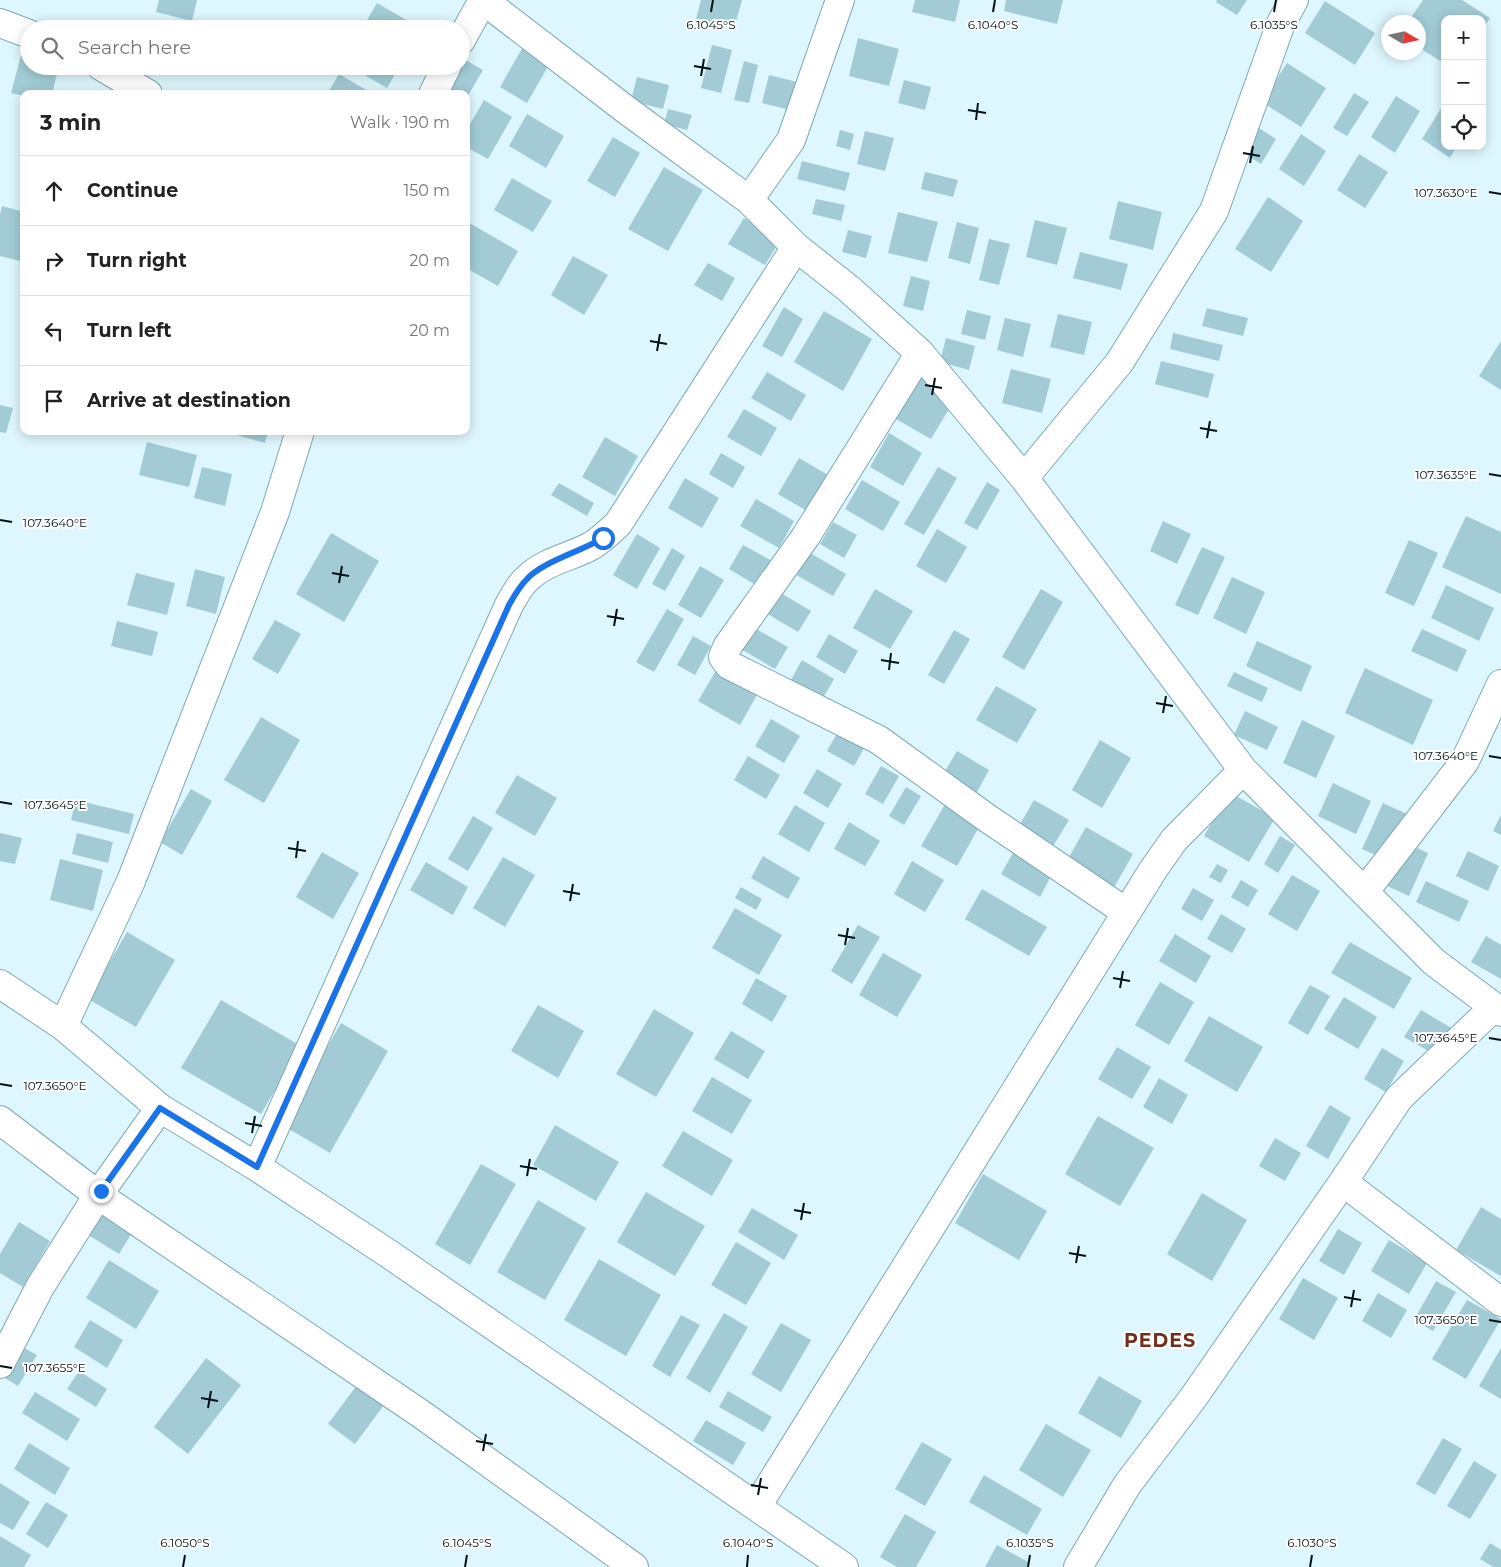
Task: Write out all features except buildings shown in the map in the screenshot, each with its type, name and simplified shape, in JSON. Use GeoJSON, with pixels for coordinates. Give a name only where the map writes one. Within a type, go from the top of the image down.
{"type":"FeatureCollection","features":[{"type":"Feature","properties":{"kind":"street"},"geometry":{"type":"LineString","coordinates":[[470,24],[483,0],[749,200],[796,247],[849,289],[920,353],[1024,478],[1243,770],[1434,962],[1497,1010],[1399,1098],[1193,1398],[1127,1485],[1078,1567]]}},
{"type":"Feature","properties":{"kind":"street"},"geometry":{"type":"LineString","coordinates":[[749,200],[791,140],[840,0]]}},
{"type":"Feature","properties":{"kind":"street"},"geometry":{"type":"LineString","coordinates":[[1024,478],[1119,363],[1214,212],[1281,22],[1294,0]]}},
{"type":"Feature","properties":{"kind":"street"},"geometry":{"type":"LineString","coordinates":[[0,23],[20,31]]}},
{"type":"Feature","properties":{"kind":"street"},"geometry":{"type":"LineString","coordinates":[[116,75],[141,90]]}},
{"type":"Feature","properties":{"kind":"street"},"geometry":{"type":"LineString","coordinates":[[435,90],[442,75]]}},
{"type":"Feature","properties":{"kind":"street"},"geometry":{"type":"LineString","coordinates":[[257,1167],[509,605],[528,577],[540,568],[591,546],[618,524],[796,247]]}},
{"type":"Feature","properties":{"kind":"street"},"geometry":{"type":"LineString","coordinates":[[920,353],[806,536],[727,647],[723,657],[729,665],[879,740],[987,818],[1126,912]]}},
{"type":"Feature","properties":{"kind":"street"},"geometry":{"type":"LineString","coordinates":[[63,1026],[132,880],[276,512],[299,435]]}},
{"type":"Feature","properties":{"kind":"street"},"geometry":{"type":"LineString","coordinates":[[1365,891],[1465,761],[1501,684]]}},
{"type":"Feature","properties":{"kind":"street"},"geometry":{"type":"LineString","coordinates":[[757,1506],[1126,912],[1174,840],[1243,770]]}},
{"type":"Feature","properties":{"kind":"street"},"geometry":{"type":"LineString","coordinates":[[0,984],[63,1026],[160,1108],[257,1167],[390,1254],[844,1567]]}},
{"type":"Feature","properties":{"kind":"street"},"geometry":{"type":"LineString","coordinates":[[0,1364],[40,1287],[99,1193],[160,1108]]}},
{"type":"Feature","properties":{"kind":"street"},"geometry":{"type":"LineString","coordinates":[[0,1120],[99,1193],[421,1414],[634,1567]]}},
{"type":"Feature","properties":{"kind":"street"},"geometry":{"type":"LineString","coordinates":[[1343,1182],[1501,1302]]}},
{"type":"Feature","properties":{"kind":"district","name":"PEDES"},"geometry":{"type":"Point","coordinates":[1160,1340]}},
{"type":"Feature","properties":{"kind":"route"},"geometry":{"type":"LineString","coordinates":[[101,1191],[160,1108],[257,1167],[509,605],[528,577],[540,568],[591,546],[603,538]]}}]}
